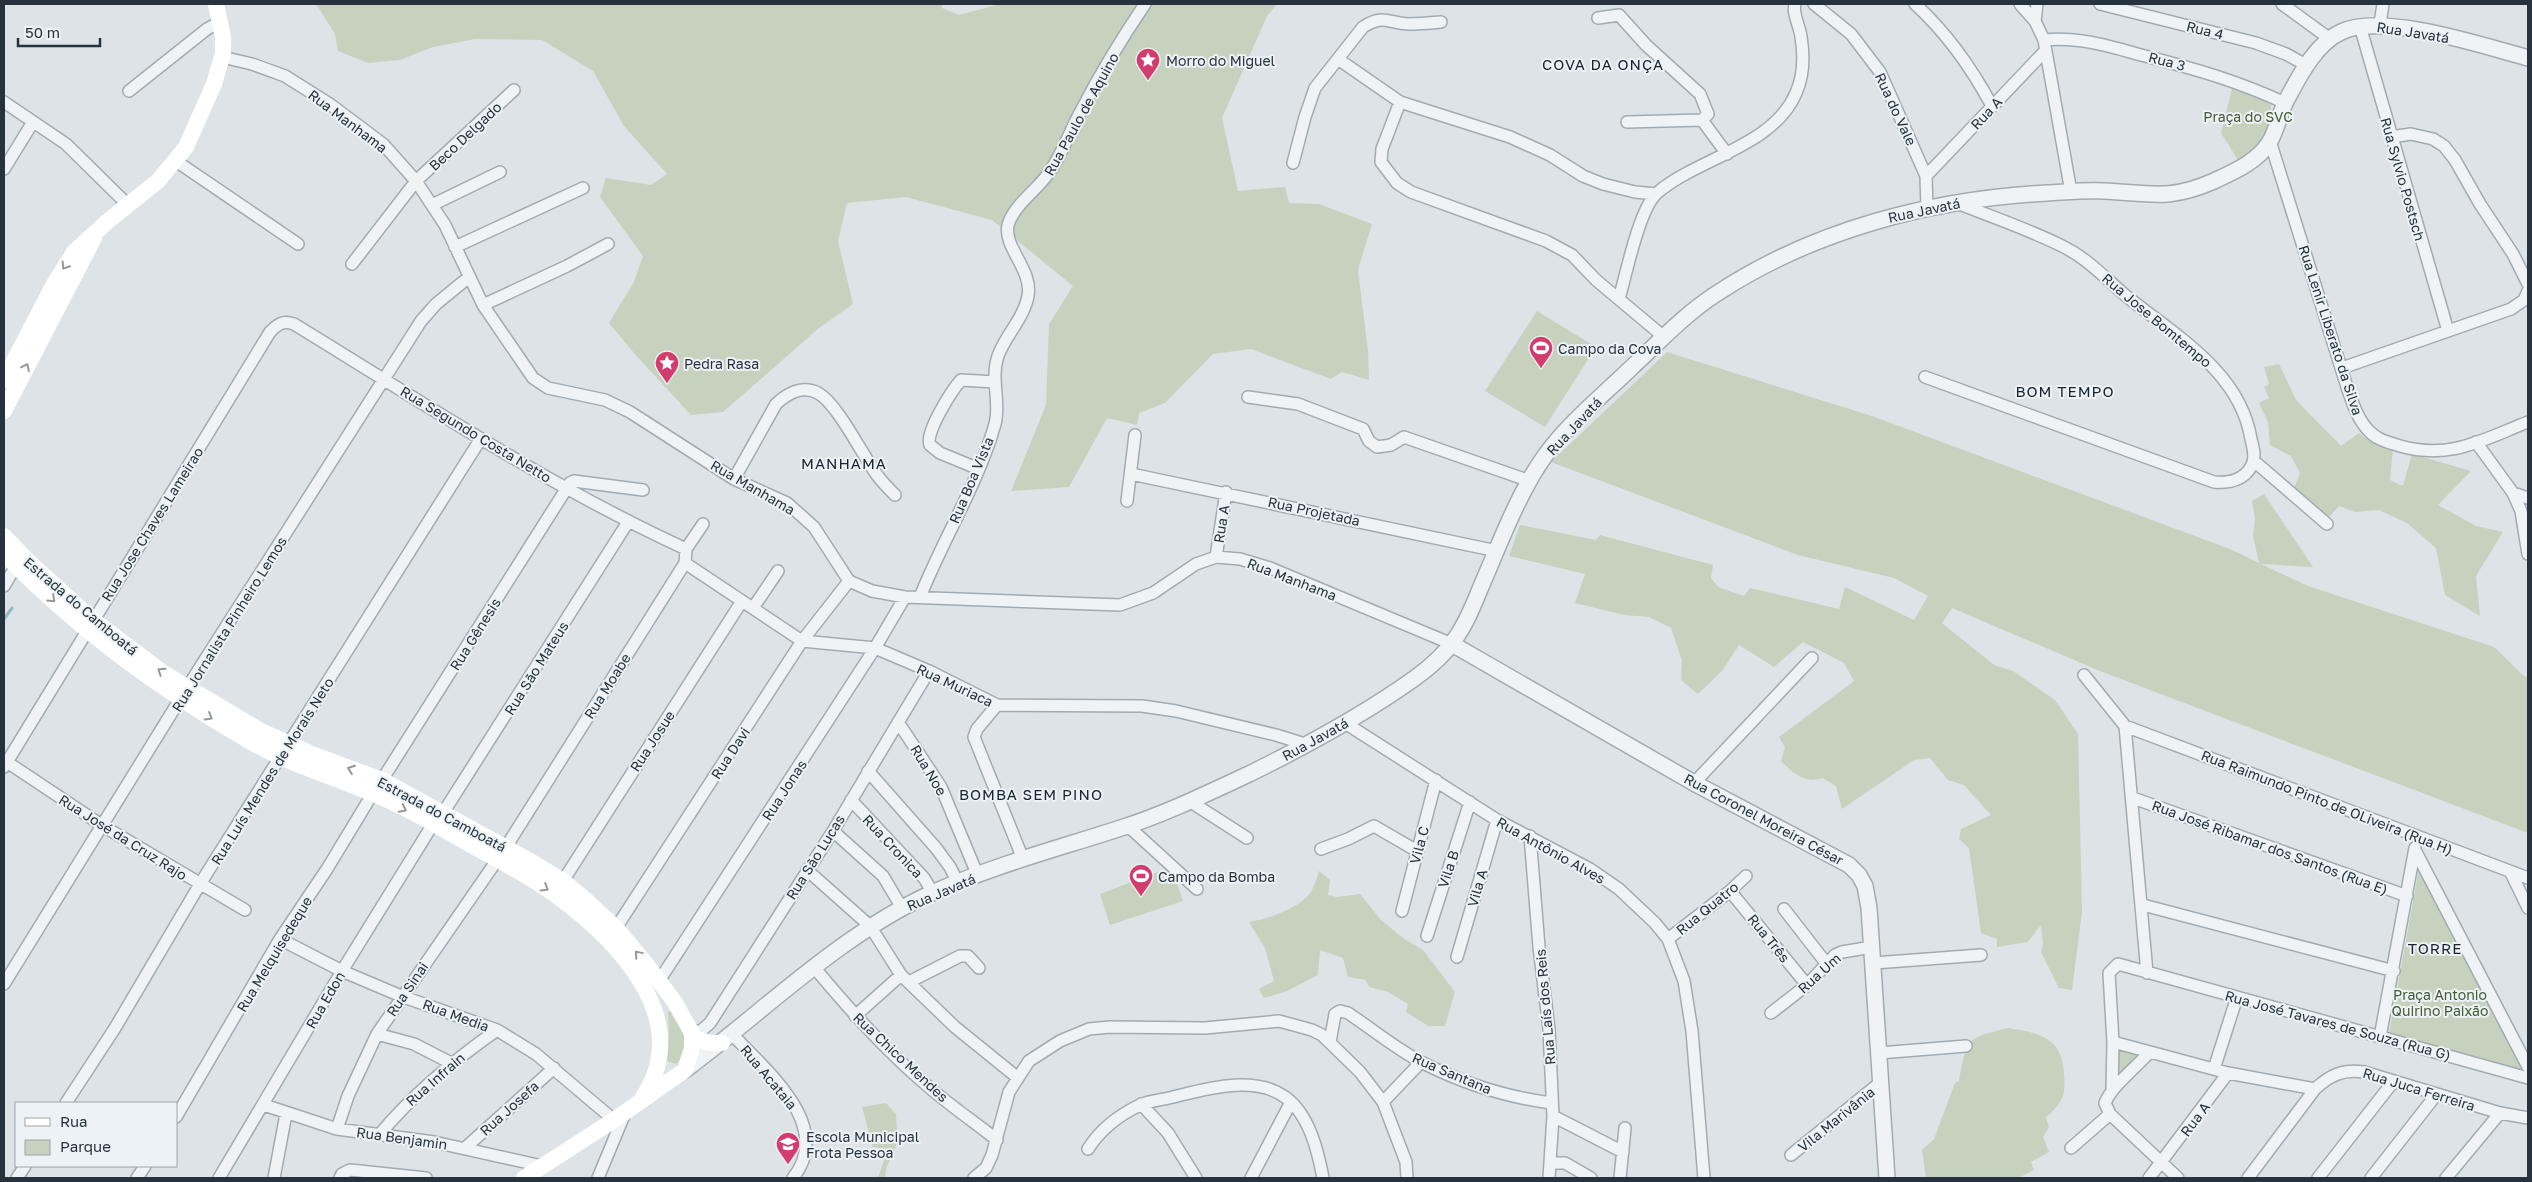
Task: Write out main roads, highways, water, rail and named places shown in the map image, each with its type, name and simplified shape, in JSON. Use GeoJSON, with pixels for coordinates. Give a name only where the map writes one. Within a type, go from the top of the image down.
{"type":"FeatureCollection","features":[{"type":"Feature","properties":{"kind":"main road"},"geometry":{"type":"LineString","coordinates":[[4,411],[7,386],[98,230],[158,181],[176,161],[203,110],[222,57],[223,37],[216,10]]}},
{"type":"Feature","properties":{"kind":"main road","name":"Estrada do Camboatá"},"geometry":{"type":"LineString","coordinates":[[4,536],[90,626]]}},
{"type":"Feature","properties":{"kind":"main road","name":"Estrada do Camboatá"},"geometry":{"type":"LineString","coordinates":[[4,554],[90,626],[162,672],[184,694],[261,731],[284,751],[378,787],[502,853],[563,881],[616,928],[671,997],[692,1035]]}},
{"type":"Feature","properties":{"kind":"main road","name":"Estrada do Camboatá"},"geometry":{"type":"LineString","coordinates":[[502,853],[594,926],[640,980],[654,1005],[660,1027],[659,1066],[650,1086],[639,1103]]}},
{"type":"Feature","properties":{"kind":"main road"},"geometry":{"type":"LineString","coordinates":[[654,1005],[661,998],[671,997]]}},
{"type":"Feature","properties":{"kind":"main road"},"geometry":{"type":"LineString","coordinates":[[659,1066],[676,1072],[685,1070],[692,1048],[692,1035],[710,1043],[727,1038]]}},
{"type":"Feature","properties":{"kind":"main road","name":"Estrada do Camboatá"},"geometry":{"type":"LineString","coordinates":[[524,1178],[620,1117],[685,1070]]}},
{"type":"Feature","properties":{"kind":"waterway"},"geometry":{"type":"LineString","coordinates":[[4,619],[12,608]]}},
{"type":"Feature","properties":{"kind":"place","name":"Morro do Miguel"},"geometry":{"type":"Point","coordinates":[1148,81]}},
{"type":"Feature","properties":{"kind":"place","name":"Campo da Cova"},"geometry":{"type":"Point","coordinates":[1541,369]}},
{"type":"Feature","properties":{"kind":"place","name":"Pedra Rasa"},"geometry":{"type":"Point","coordinates":[667,384]}},
{"type":"Feature","properties":{"kind":"place","name":"Campo da Bomba"},"geometry":{"type":"Point","coordinates":[1141,897]}},
{"type":"Feature","properties":{"kind":"place","name":"Escola Municipal Frota Pessoa"},"geometry":{"type":"Point","coordinates":[788,1165]}},
{"type":"Feature","properties":{"kind":"district","name":"COVA DA ONÇA"},"geometry":{"type":"Point","coordinates":[1603,64]}},
{"type":"Feature","properties":{"kind":"district","name":"BOM TEMPO"},"geometry":{"type":"Point","coordinates":[2065,391]}},
{"type":"Feature","properties":{"kind":"district","name":"MANHAMA"},"geometry":{"type":"Point","coordinates":[844,463]}},
{"type":"Feature","properties":{"kind":"district","name":"BOMBA SEM PINO"},"geometry":{"type":"Point","coordinates":[1031,794]}},
{"type":"Feature","properties":{"kind":"district","name":"TORRE"},"geometry":{"type":"Point","coordinates":[2435,948]}},
{"type":"Feature","properties":{"kind":"park label","name":"Praça do SVC"},"geometry":{"type":"Point","coordinates":[2248,116]}},
{"type":"Feature","properties":{"kind":"park label","name":"Praça Antonio Quirino Paixão"},"geometry":{"type":"Point","coordinates":[2440,1002]}}]}
